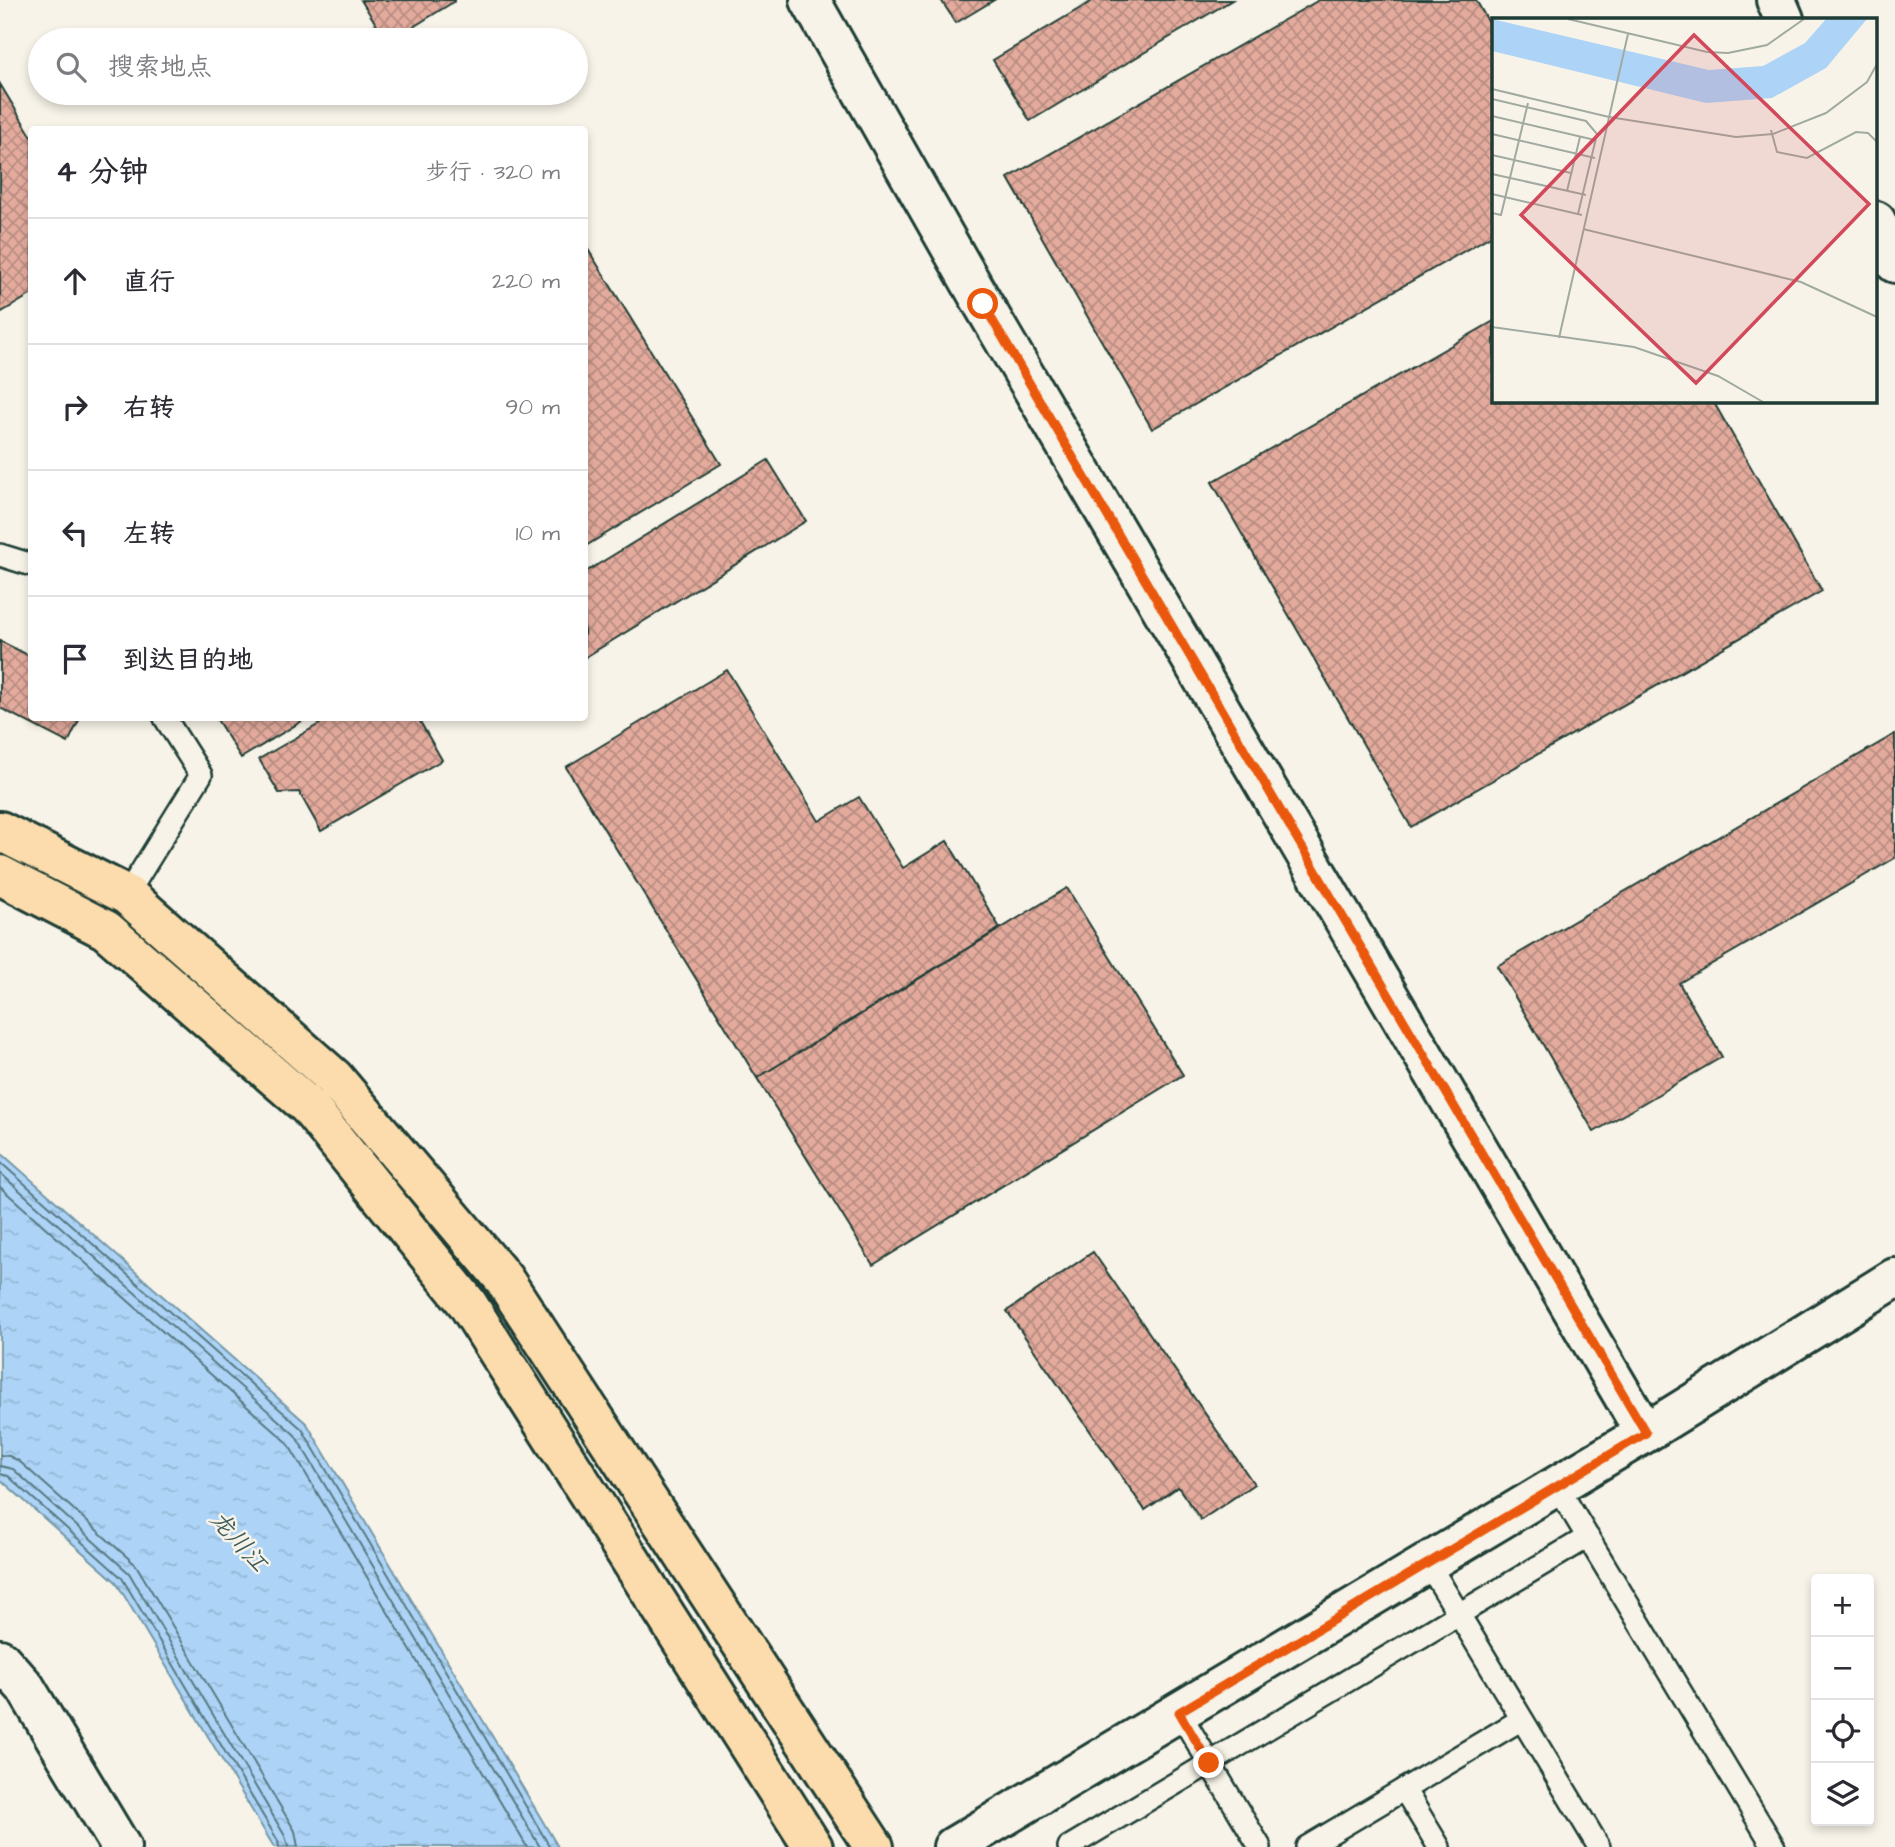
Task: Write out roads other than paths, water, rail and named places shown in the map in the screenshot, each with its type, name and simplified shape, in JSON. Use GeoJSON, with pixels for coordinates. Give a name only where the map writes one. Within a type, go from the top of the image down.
{"type":"FeatureCollection","features":[{"type":"Feature","properties":{"kind":"highway"},"geometry":{"type":"LineString","coordinates":[[0,831],[127,895],[334,1078],[503,1278],[874,1847]]}},
{"type":"Feature","properties":{"kind":"highway"},"geometry":{"type":"LineString","coordinates":[[0,875],[106,930],[307,1106],[467,1303],[813,1847]]}},
{"type":"Feature","properties":{"kind":"street"},"geometry":{"type":"LineString","coordinates":[[810,0],[990,316],[1646,1433]]}},
{"type":"Feature","properties":{"kind":"street"},"geometry":{"type":"LineString","coordinates":[[1776,0],[1784,18]]}},
{"type":"Feature","properties":{"kind":"street"},"geometry":{"type":"LineString","coordinates":[[1878,225],[1895,263]]}},
{"type":"Feature","properties":{"kind":"street"},"geometry":{"type":"LineString","coordinates":[[953,1847],[1646,1433],[1895,1278]]}},
{"type":"Feature","properties":{"kind":"street"},"geometry":{"type":"LineString","coordinates":[[0,1659],[25,1687],[121,1847]]}},
{"type":"Feature","properties":{"kind":"lane"},"geometry":{"type":"LineString","coordinates":[[0,555],[28,564]]}},
{"type":"Feature","properties":{"kind":"lane"},"geometry":{"type":"LineString","coordinates":[[106,930],[201,775],[167,721]]}},
{"type":"Feature","properties":{"kind":"lane"},"geometry":{"type":"LineString","coordinates":[[1557,1486],[1774,1847]]}},
{"type":"Feature","properties":{"kind":"lane"},"geometry":{"type":"LineString","coordinates":[[1069,1847],[1099,1839],[1209,1763],[1588,1537]]}},
{"type":"Feature","properties":{"kind":"lane"},"geometry":{"type":"LineString","coordinates":[[1428,1563],[1599,1847]]}},
{"type":"Feature","properties":{"kind":"lane"},"geometry":{"type":"LineString","coordinates":[[1179,1712],[1260,1847]]}},
{"type":"Feature","properties":{"kind":"lane"},"geometry":{"type":"LineString","coordinates":[[1307,1847],[1522,1719]]}},
{"type":"Feature","properties":{"kind":"lane"},"geometry":{"type":"LineString","coordinates":[[1404,1789],[1439,1847]]}},
{"type":"Feature","properties":{"kind":"water","name":"龙川江"},"geometry":{"type":"Polygon","coordinates":[[[0,1152],[307,1424],[558,1847],[274,1847],[116,1582],[0,1479],[0,1152]]]}}]}
